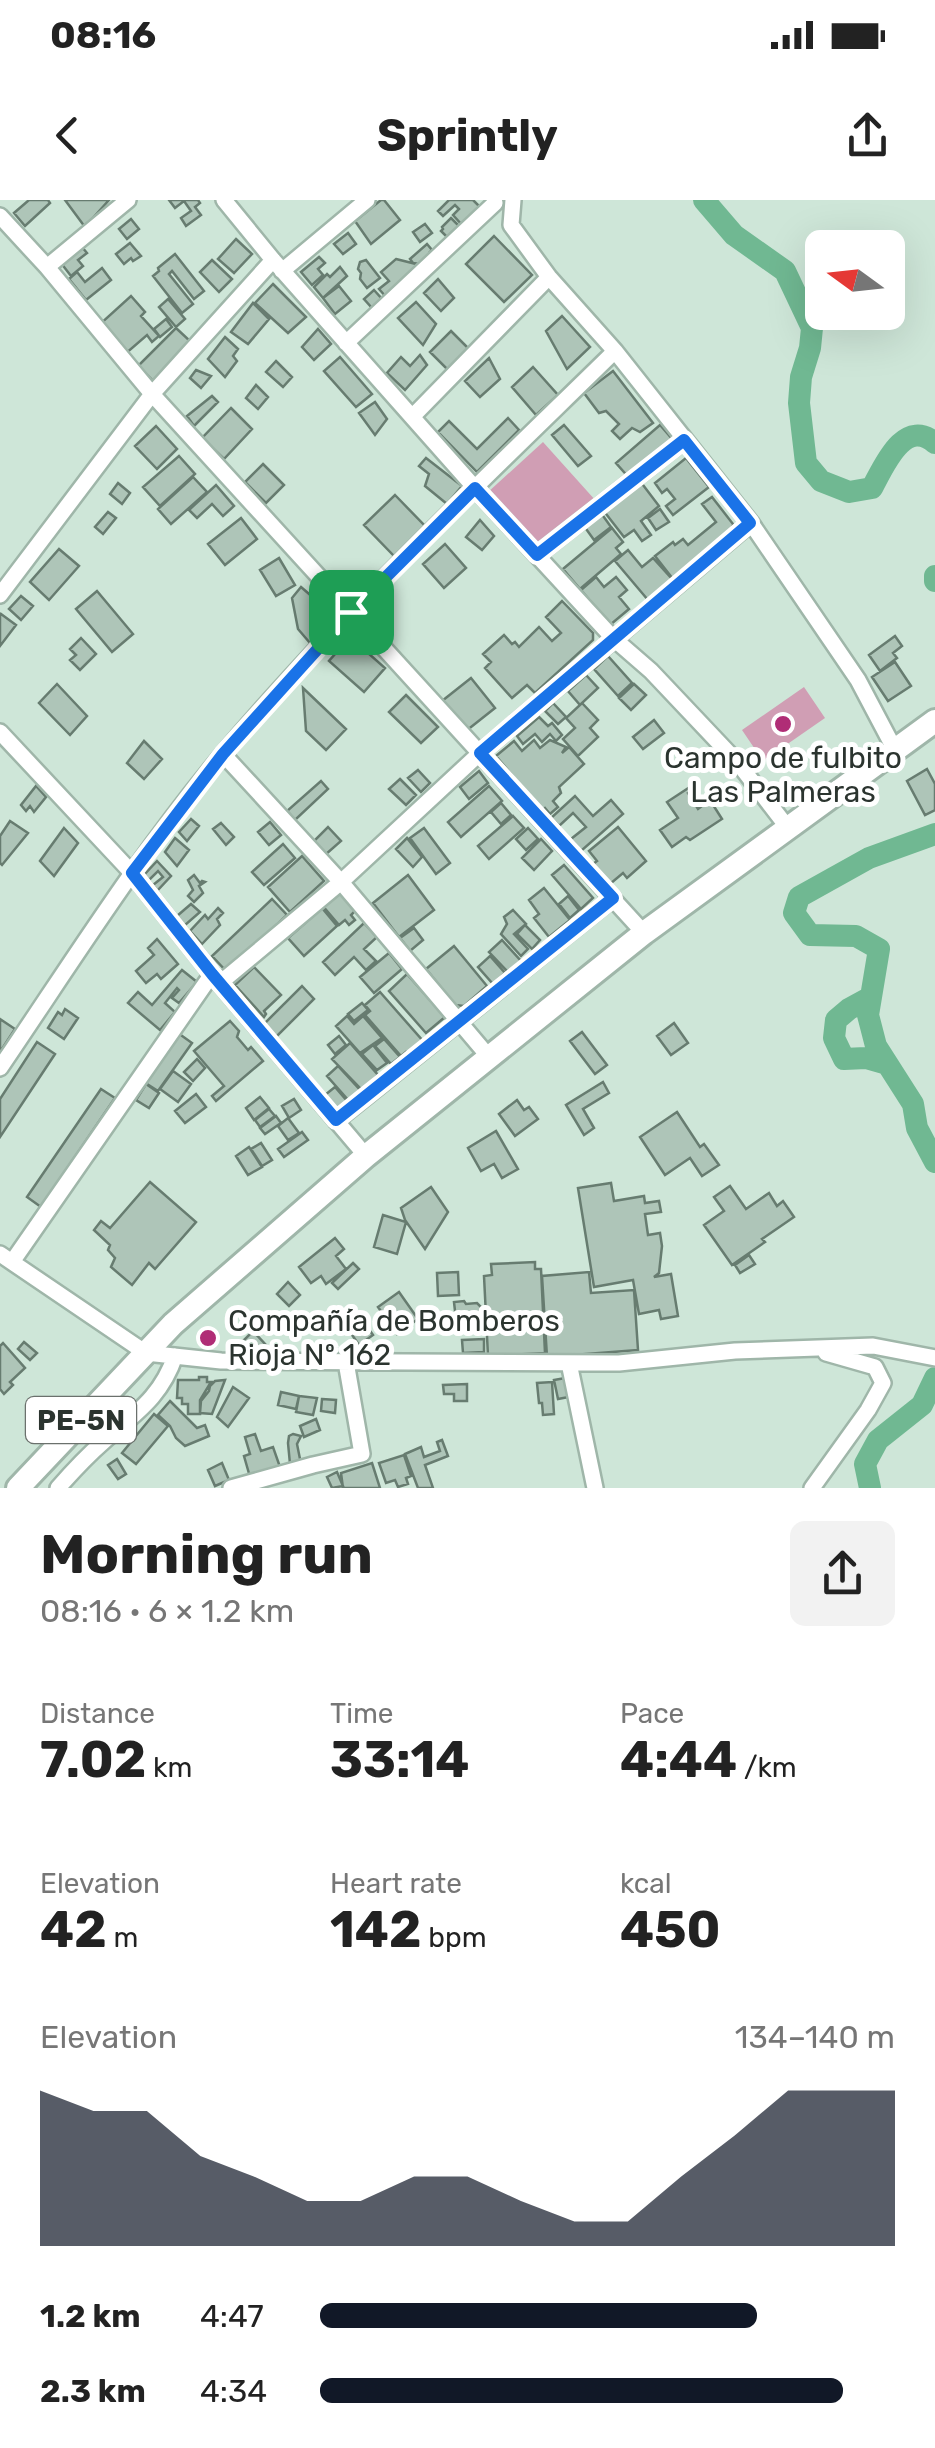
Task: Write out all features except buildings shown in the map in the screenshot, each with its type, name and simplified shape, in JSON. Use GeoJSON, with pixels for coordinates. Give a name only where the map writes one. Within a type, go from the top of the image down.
{"type":"FeatureCollection","features":[{"type":"Feature","properties":{"kind":"highway","name":"PE-5N"},"geometry":{"type":"LineString","coordinates":[[18,1488],[173,1324],[366,1156],[644,933],[935,720]]}},
{"type":"Feature","properties":{"kind":"street"},"geometry":{"type":"LineString","coordinates":[[47,267],[128,200]]}},
{"type":"Feature","properties":{"kind":"street"},"geometry":{"type":"LineString","coordinates":[[224,200],[475,488],[614,638],[723,746],[788,828]]}},
{"type":"Feature","properties":{"kind":"street"},"geometry":{"type":"LineString","coordinates":[[0,595],[152,394],[278,265],[366,200]]}},
{"type":"Feature","properties":{"kind":"street"},"geometry":{"type":"LineString","coordinates":[[512,225],[513,200]]}},
{"type":"Feature","properties":{"kind":"street"},"geometry":{"type":"LineString","coordinates":[[346,343],[493,202],[750,523],[858,680],[895,750]]}},
{"type":"Feature","properties":{"kind":"street"},"geometry":{"type":"LineString","coordinates":[[0,216],[152,394],[644,933]]}},
{"type":"Feature","properties":{"kind":"street"},"geometry":{"type":"LineString","coordinates":[[412,417],[550,277]]}},
{"type":"Feature","properties":{"kind":"street"},"geometry":{"type":"LineString","coordinates":[[0,1068],[132,873],[223,754],[351,612],[615,351]]}},
{"type":"Feature","properties":{"kind":"street"},"geometry":{"type":"LineString","coordinates":[[537,555],[684,440]]}},
{"type":"Feature","properties":{"kind":"street"},"geometry":{"type":"LineString","coordinates":[[750,523],[480,753],[341,882],[216,978],[6,1258],[146,1353],[221,1362],[620,1363],[735,1351],[873,1346],[932,1357]]}},
{"type":"Feature","properties":{"kind":"street"},"geometry":{"type":"LineString","coordinates":[[0,732],[132,873],[366,1156]]}},
{"type":"Feature","properties":{"kind":"street"},"geometry":{"type":"LineString","coordinates":[[223,754],[341,882],[489,1057]]}},
{"type":"Feature","properties":{"kind":"street"},"geometry":{"type":"LineString","coordinates":[[336,1120],[613,898]]}},
{"type":"Feature","properties":{"kind":"street"},"geometry":{"type":"LineString","coordinates":[[812,1488],[868,1410],[882,1382],[875,1367],[814,1349]]}},
{"type":"Feature","properties":{"kind":"street"},"geometry":{"type":"LineString","coordinates":[[58,1488],[152,1398],[174,1356]]}},
{"type":"Feature","properties":{"kind":"street"},"geometry":{"type":"LineString","coordinates":[[231,1488],[362,1454],[346,1362]]}},
{"type":"Feature","properties":{"kind":"street"},"geometry":{"type":"LineString","coordinates":[[570,1363],[595,1488]]}},
{"type":"Feature","properties":{"kind":"shaded area"},"geometry":{"type":"Polygon","coordinates":[[[543,442],[596,501],[540,552],[487,493],[543,442]]]}},
{"type":"Feature","properties":{"kind":"shaded area","name":"Campo de fulbito Las Palmeras"},"geometry":{"type":"Polygon","coordinates":[[[804,687],[825,718],[763,761],[742,730],[804,687]]]}},
{"type":"Feature","properties":{"kind":"waterway"},"geometry":{"type":"LineString","coordinates":[[704,200],[734,235],[785,271],[812,328],[799,403],[806,463],[821,481],[849,492],[872,488],[889,457],[905,440],[914,436],[935,443]]}},
{"type":"Feature","properties":{"kind":"waterway"},"geometry":{"type":"LineString","coordinates":[[935,576],[935,581]]}},
{"type":"Feature","properties":{"kind":"waterway"},"geometry":{"type":"LineString","coordinates":[[935,834],[869,858],[799,897],[794,913],[810,935],[856,936],[879,949],[868,1015],[876,1046],[913,1104],[917,1128],[935,1162]]}},
{"type":"Feature","properties":{"kind":"waterway"},"geometry":{"type":"LineString","coordinates":[[871,997],[836,1020],[834,1038],[844,1059],[866,1058],[887,1064]]}},
{"type":"Feature","properties":{"kind":"waterway"},"geometry":{"type":"LineString","coordinates":[[870,1488],[865,1464],[878,1440],[922,1405],[935,1378]]}},
{"type":"Feature","properties":{"kind":"place","name":"Campo de fulbito Las Palmeras"},"geometry":{"type":"Point","coordinates":[783,724]}},
{"type":"Feature","properties":{"kind":"place","name":"Compañía de Bomberos Rioja Nº 162"},"geometry":{"type":"Point","coordinates":[208,1338]}},
{"type":"Feature","properties":{"kind":"route"},"geometry":{"type":"LineString","coordinates":[[684,440],[750,523],[480,753],[613,898],[336,1120],[132,873],[223,754],[351,612],[475,488],[537,555],[684,440]]}}]}
